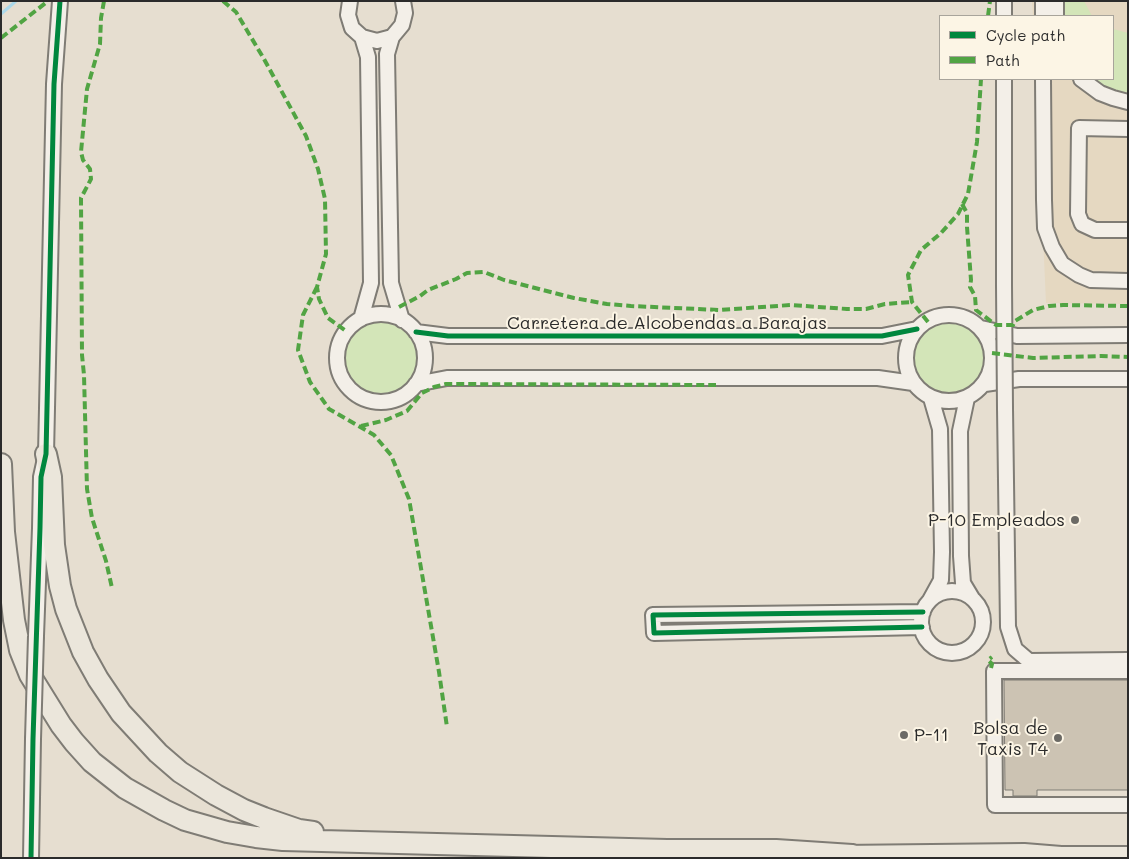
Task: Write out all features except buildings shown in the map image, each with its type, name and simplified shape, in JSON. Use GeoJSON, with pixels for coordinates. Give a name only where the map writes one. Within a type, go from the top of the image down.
{"type":"FeatureCollection","features":[{"type":"Feature","properties":{"kind":"highway"},"geometry":{"type":"LineString","coordinates":[[46,454],[51,477],[54,546],[60,586],[66,609],[83,652],[98,679],[138,734],[180,772],[216,796],[244,810],[299,830],[382,842]]}},
{"type":"Feature","properties":{"kind":"highway"},"geometry":{"type":"LineString","coordinates":[[1,464],[8,568],[14,620],[20,650],[30,675],[47,706],[74,742],[92,762],[125,788],[147,802],[186,820],[227,832],[283,840],[667,850],[776,850],[852,855]]}},
{"type":"Feature","properties":{"kind":"highway"},"geometry":{"type":"LineString","coordinates":[[1024,854],[1070,846],[1128,843]]}},
{"type":"Feature","properties":{"kind":"highway"},"geometry":{"type":"LineString","coordinates":[[813,858],[852,855],[1024,854],[1061,857],[1128,857]]}},
{"type":"Feature","properties":{"kind":"street"},"geometry":{"type":"LineString","coordinates":[[31,858],[40,477],[46,454],[54,84],[60,1]]}},
{"type":"Feature","properties":{"kind":"street"},"geometry":{"type":"LineString","coordinates":[[350,1],[348,15],[352,28],[362,37],[377,41],[392,37]]}},
{"type":"Feature","properties":{"kind":"street"},"geometry":{"type":"LineString","coordinates":[[402,320],[391,283],[388,54],[392,37],[402,25],[405,13],[403,1]]}},
{"type":"Feature","properties":{"kind":"street"},"geometry":{"type":"LineString","coordinates":[[1004,1],[1004,15]]}},
{"type":"Feature","properties":{"kind":"street"},"geometry":{"type":"LineString","coordinates":[[1043,1],[1043,15]]}},
{"type":"Feature","properties":{"kind":"street"},"geometry":{"type":"LineString","coordinates":[[1056,1],[1056,15]]}},
{"type":"Feature","properties":{"kind":"street"},"geometry":{"type":"LineString","coordinates":[[360,319],[371,283],[368,57],[362,37]]}},
{"type":"Feature","properties":{"kind":"street"},"geometry":{"type":"LineString","coordinates":[[1004,80],[1004,408],[1008,627],[1015,649],[1029,661],[1128,660]]}},
{"type":"Feature","properties":{"kind":"street"},"geometry":{"type":"LineString","coordinates":[[1043,80],[1044,218],[1045,228],[1052,247],[1062,264],[1079,275],[1091,280],[1128,282]]}},
{"type":"Feature","properties":{"kind":"street"},"geometry":{"type":"LineString","coordinates":[[1082,80],[1100,93],[1128,102]]}},
{"type":"Feature","properties":{"kind":"street"},"geometry":{"type":"LineString","coordinates":[[1128,129],[1079,128],[1078,214],[1082,224],[1095,230],[1128,230]]}},
{"type":"Feature","properties":{"kind":"street"},"geometry":{"type":"LineString","coordinates":[[374,315],[388,315],[402,320],[421,339],[425,357],[424,367],[416,384],[407,393],[395,399],[382,402],[369,400],[357,395],[340,376],[337,363],[338,350],[346,331],[360,319],[374,315]]}},
{"type":"Feature","properties":{"kind":"street"},"geometry":{"type":"LineString","coordinates":[[1128,336],[1017,336],[981,328],[961,316],[937,316],[917,329],[907,346],[906,365],[913,383],[931,398],[949,402],[967,398],[985,384],[1019,378],[1128,379]]}},
{"type":"Feature","properties":{"kind":"street"},"geometry":{"type":"LineString","coordinates":[[981,328],[991,346],[992,359],[992,365],[985,384]]}},
{"type":"Feature","properties":{"kind":"street","name":"Carretera de Alcobendas a Barajas"},"geometry":{"type":"LineString","coordinates":[[416,332],[448,336],[882,336],[917,329]]}},
{"type":"Feature","properties":{"kind":"street"},"geometry":{"type":"LineString","coordinates":[[416,384],[447,378],[878,378],[913,383]]}},
{"type":"Feature","properties":{"kind":"street"},"geometry":{"type":"LineString","coordinates":[[931,398],[940,429],[941,580],[926,606],[922,627],[925,637],[939,650],[956,652],[970,647],[977,640],[983,623],[982,614],[978,606],[963,583],[961,556],[960,431],[967,398]]}},
{"type":"Feature","properties":{"kind":"street"},"geometry":{"type":"LineString","coordinates":[[922,627],[654,633],[653,615],[926,606],[937,595],[955,591],[964,593],[972,598]]}},
{"type":"Feature","properties":{"kind":"street"},"geometry":{"type":"LineString","coordinates":[[1128,671],[994,671],[995,806],[1128,805]]}},
{"type":"Feature","properties":{"kind":"shaded area"},"geometry":{"type":"Polygon","coordinates":[[[1032,1],[1128,1],[1128,304],[1046,303],[1036,80],[1114,80],[1114,15],[1033,15],[1032,1]]]}},
{"type":"Feature","properties":{"kind":"green space"},"geometry":{"type":"Polygon","coordinates":[[[1056,1],[1084,1],[1091,15],[1056,15],[1056,1]]]}},
{"type":"Feature","properties":{"kind":"green space"},"geometry":{"type":"Polygon","coordinates":[[[1114,29],[1128,33],[1128,102],[1083,80],[1114,80],[1114,29]]]}},
{"type":"Feature","properties":{"kind":"green space"},"geometry":{"type":"Polygon","coordinates":[[[950,320],[964,323],[976,331],[984,343],[987,357],[984,371],[976,383],[964,391],[950,394],[936,391],[924,383],[916,371],[913,357],[916,343],[924,331],[936,323],[950,320]]]}},
{"type":"Feature","properties":{"kind":"green space"},"geometry":{"type":"Polygon","coordinates":[[[381,321],[402,327],[412,337],[418,358],[412,379],[402,389],[381,395],[360,389],[350,379],[344,358],[350,337],[360,327],[381,321]]]}},
{"type":"Feature","properties":{"kind":"waterway"},"geometry":{"type":"LineString","coordinates":[[1,14],[16,1]]}},
{"type":"Feature","properties":{"kind":"marked path"},"geometry":{"type":"LineString","coordinates":[[1,38],[48,1]]}},
{"type":"Feature","properties":{"kind":"marked path"},"geometry":{"type":"LineString","coordinates":[[104,1],[100,44],[87,89],[81,152],[83,160],[90,169],[91,179],[81,198],[82,355],[87,489],[92,518],[106,561],[112,588]]}},
{"type":"Feature","properties":{"kind":"marked path"},"geometry":{"type":"LineString","coordinates":[[223,1],[236,12],[306,136],[318,169],[325,199],[326,254],[317,287],[319,299],[328,318],[346,331]]}},
{"type":"Feature","properties":{"kind":"marked path"},"geometry":{"type":"LineString","coordinates":[[988,15],[990,1]]}},
{"type":"Feature","properties":{"kind":"marked path"},"geometry":{"type":"LineString","coordinates":[[928,322],[912,302],[908,275],[921,250],[941,233],[958,214],[968,194],[977,142],[981,80]]}},
{"type":"Feature","properties":{"kind":"marked path"},"geometry":{"type":"LineString","coordinates":[[962,204],[967,213],[970,287],[975,296],[976,310],[996,325],[1013,325],[1015,321],[1033,310],[1049,306],[1128,306]]}},
{"type":"Feature","properties":{"kind":"marked path"},"geometry":{"type":"LineString","coordinates":[[399,307],[428,290],[467,273],[484,272],[504,280],[574,298],[631,306],[719,310],[791,305],[866,309],[885,304],[912,302]]}},
{"type":"Feature","properties":{"kind":"marked path"},"geometry":{"type":"LineString","coordinates":[[317,287],[303,315],[298,350],[310,382],[329,409],[374,435],[391,455],[409,499],[447,727]]}},
{"type":"Feature","properties":{"kind":"marked path"},"geometry":{"type":"LineString","coordinates":[[992,353],[1033,358],[1128,357]]}},
{"type":"Feature","properties":{"kind":"marked path"},"geometry":{"type":"LineString","coordinates":[[361,426],[386,420],[407,411],[422,393],[446,384],[716,385]]}},
{"type":"Feature","properties":{"kind":"marked path"},"geometry":{"type":"LineString","coordinates":[[991,668],[992,664],[988,660],[992,657]]}},
{"type":"Feature","properties":{"kind":"cycle path"},"geometry":{"type":"LineString","coordinates":[[31,858],[41,477],[46,454],[54,84],[60,1]]}},
{"type":"Feature","properties":{"kind":"cycle path"},"geometry":{"type":"LineString","coordinates":[[416,332],[448,336],[882,336],[917,329]]}},
{"type":"Feature","properties":{"kind":"cycle path"},"geometry":{"type":"LineString","coordinates":[[922,627],[654,633],[653,615],[923,612]]}},
{"type":"Feature","properties":{"kind":"place","name":"P-10 Empleados"},"geometry":{"type":"Point","coordinates":[1075,520]}},
{"type":"Feature","properties":{"kind":"place","name":"P-11"},"geometry":{"type":"Point","coordinates":[904,735]}},
{"type":"Feature","properties":{"kind":"place","name":"Bolsa de Taxis T4"},"geometry":{"type":"Point","coordinates":[1058,738]}}]}
